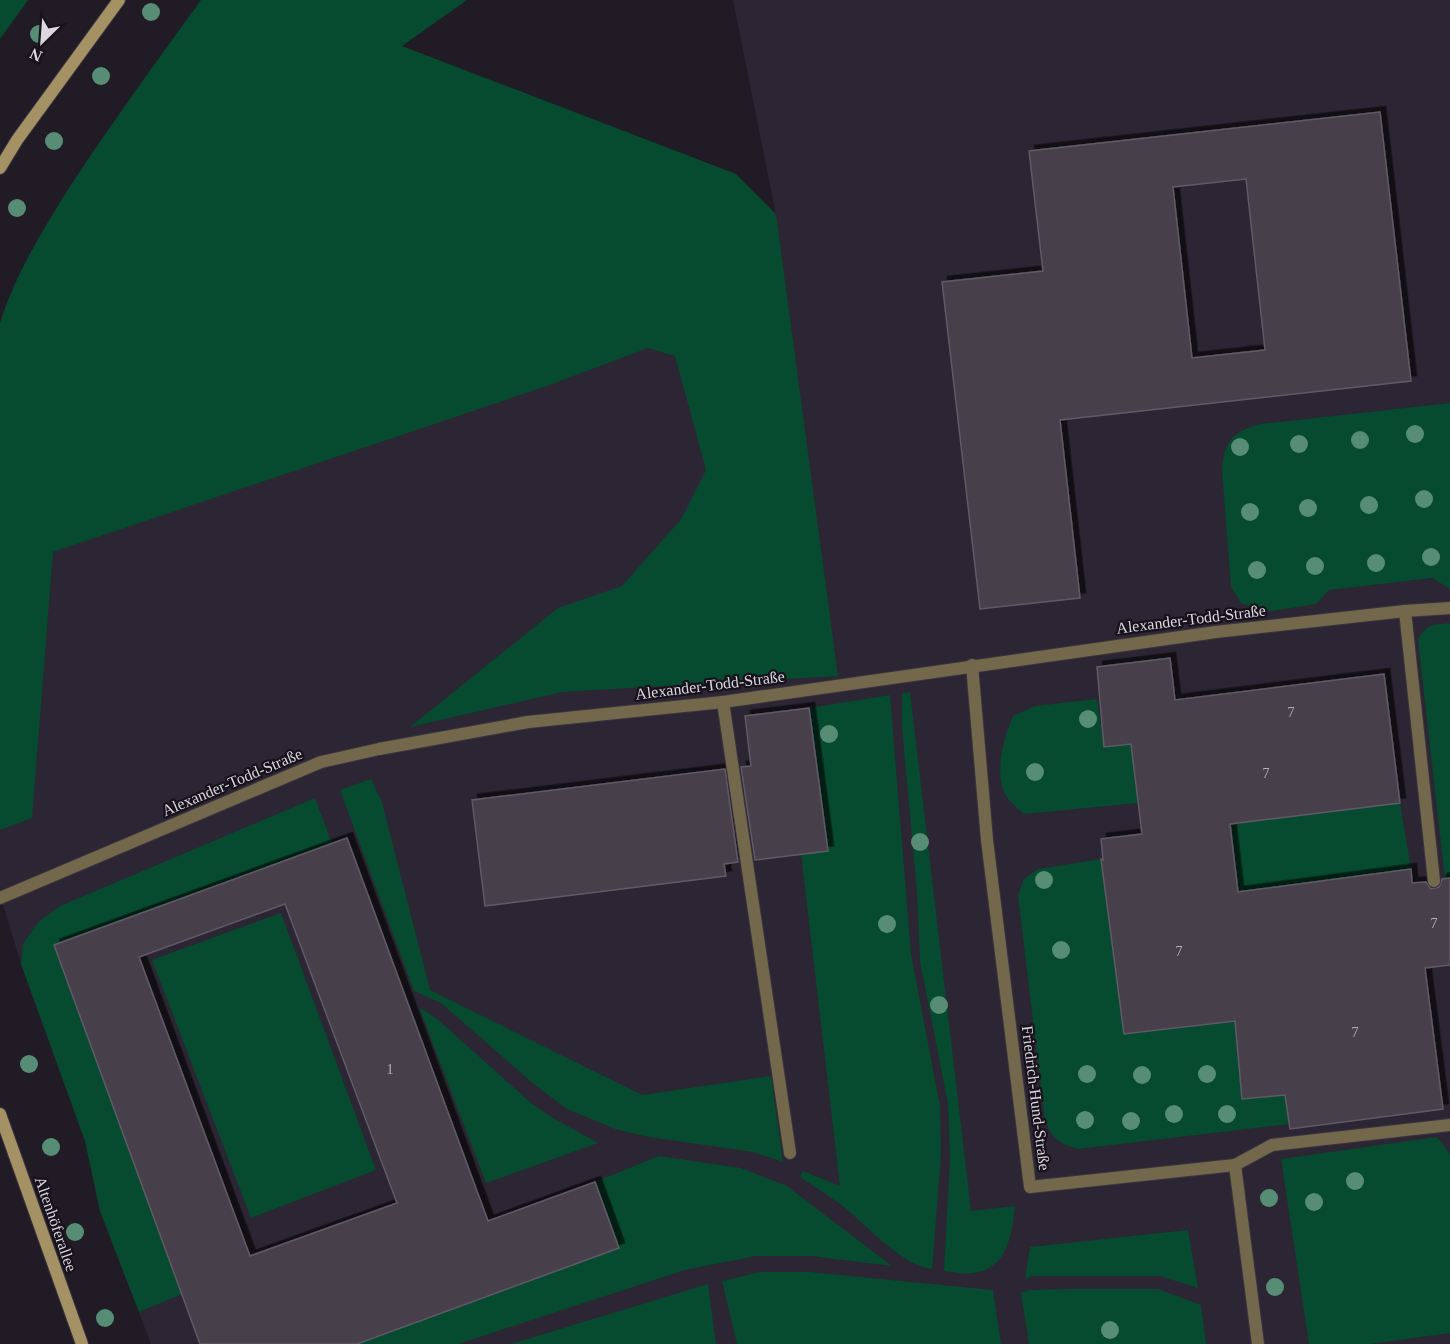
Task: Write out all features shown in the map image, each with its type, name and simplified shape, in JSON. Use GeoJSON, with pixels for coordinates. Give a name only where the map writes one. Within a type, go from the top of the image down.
{"type":"FeatureCollection","features":[{"type":"Feature","properties":{"kind":"street"},"geometry":{"type":"LineString","coordinates":[[0,168],[118,0]]}},
{"type":"Feature","properties":{"kind":"street","name":"Altenhöferallee"},"geometry":{"type":"LineString","coordinates":[[0,1114],[82,1344]]}},
{"type":"Feature","properties":{"kind":"lane","name":"Alexander-Todd-Straße"},"geometry":{"type":"LineString","coordinates":[[0,898],[321,762],[379,749],[528,722],[723,702],[1192,635],[1405,610],[1450,608]]}},
{"type":"Feature","properties":{"kind":"lane"},"geometry":{"type":"LineString","coordinates":[[1405,610],[1434,880]]}},
{"type":"Feature","properties":{"kind":"lane","name":"Friedrich-Hund-Straße"},"geometry":{"type":"LineString","coordinates":[[972,665],[987,840],[1030,1187],[1235,1165]]}},
{"type":"Feature","properties":{"kind":"lane"},"geometry":{"type":"LineString","coordinates":[[723,702],[790,1153]]}},
{"type":"Feature","properties":{"kind":"lane"},"geometry":{"type":"LineString","coordinates":[[1258,1344],[1235,1165],[1272,1145],[1450,1125]]}},
{"type":"Feature","properties":{"kind":"shaded area"},"geometry":{"type":"Polygon","coordinates":[[[733,0],[1450,0],[1450,1344],[151,1344],[100,1211],[85,1141],[21,964],[0,895],[0,555],[776,215],[733,0]]]}},
{"type":"Feature","properties":{"kind":"green space"},"geometry":{"type":"Polygon","coordinates":[[[0,0],[28,0],[0,39],[0,0]]]}},
{"type":"Feature","properties":{"kind":"green space"},"geometry":{"type":"Polygon","coordinates":[[[201,0],[467,0],[402,46],[736,174],[776,214],[838,676],[562,692],[410,727],[558,608],[622,586],[682,518],[706,470],[675,356],[648,348],[547,386],[53,552],[32,818],[0,830],[0,323],[21,271],[59,204],[117,117],[201,0]]]}},
{"type":"Feature","properties":{"kind":"green space"},"geometry":{"type":"Polygon","coordinates":[[[1450,403],[1450,589],[1432,578],[1329,590],[1316,604],[1272,611],[1256,609],[1241,603],[1231,587],[1222,470],[1225,452],[1237,434],[1260,424],[1450,403]]]}},
{"type":"Feature","properties":{"kind":"green space"},"geometry":{"type":"Polygon","coordinates":[[[1450,623],[1450,878],[1445,879],[1418,640],[1427,628],[1450,623]]]}},
{"type":"Feature","properties":{"kind":"green space"},"geometry":{"type":"Polygon","coordinates":[[[910,692],[971,1211],[1015,1206],[1010,1238],[1001,1257],[985,1270],[970,1274],[944,1271],[950,1157],[948,1104],[920,961],[917,892],[902,727],[902,693],[910,692]]]}},
{"type":"Feature","properties":{"kind":"green space"},"geometry":{"type":"Polygon","coordinates":[[[890,695],[911,954],[940,1106],[941,1155],[932,1269],[920,1266],[896,1252],[839,1203],[800,1177],[803,1171],[840,1186],[801,854],[827,851],[809,708],[890,695]]]}},
{"type":"Feature","properties":{"kind":"green space"},"geometry":{"type":"Polygon","coordinates":[[[1097,699],[1104,747],[1131,744],[1138,803],[1024,814],[1009,800],[1001,781],[1003,747],[1013,716],[1035,706],[1097,699]]]}},
{"type":"Feature","properties":{"kind":"green space"},"geometry":{"type":"Polygon","coordinates":[[[371,779],[382,802],[430,990],[642,1095],[771,1076],[783,1162],[753,1152],[649,1137],[615,1129],[567,1109],[535,1085],[441,1003],[414,991],[340,790],[371,779]]]}},
{"type":"Feature","properties":{"kind":"green space"},"geometry":{"type":"Polygon","coordinates":[[[315,798],[332,843],[54,946],[182,1294],[139,1312],[100,1211],[85,1141],[21,964],[23,944],[38,922],[60,906],[315,798]]]}},
{"type":"Feature","properties":{"kind":"green space"},"geometry":{"type":"Polygon","coordinates":[[[1400,803],[1411,869],[1259,889],[1241,910],[1233,844],[1207,827],[1400,803]]]}},
{"type":"Feature","properties":{"kind":"green space"},"geometry":{"type":"Polygon","coordinates":[[[1101,859],[1124,1034],[1253,1019],[1242,1099],[1285,1095],[1289,1124],[1078,1149],[1061,1143],[1051,1133],[1045,1121],[1018,895],[1024,879],[1038,869],[1101,859]]]}},
{"type":"Feature","properties":{"kind":"green space"},"geometry":{"type":"Polygon","coordinates":[[[281,913],[376,1170],[251,1218],[152,960],[281,913]]]}},
{"type":"Feature","properties":{"kind":"green space"},"geometry":{"type":"Polygon","coordinates":[[[419,1007],[436,1018],[530,1102],[551,1117],[598,1143],[486,1183],[419,1007]]]}},
{"type":"Feature","properties":{"kind":"green space"},"geometry":{"type":"Polygon","coordinates":[[[1437,1137],[1450,1154],[1450,1333],[1370,1344],[1309,1344],[1281,1159],[1437,1137]]]}},
{"type":"Feature","properties":{"kind":"green space"},"geometry":{"type":"Polygon","coordinates":[[[659,1156],[741,1168],[787,1186],[892,1266],[811,1256],[756,1256],[685,1270],[458,1344],[357,1344],[619,1247],[595,1182],[659,1156]]]}},
{"type":"Feature","properties":{"kind":"green space"},"geometry":{"type":"Polygon","coordinates":[[[1188,1230],[1198,1288],[1160,1276],[1032,1276],[1025,1279],[1030,1247],[1188,1230]]]}},
{"type":"Feature","properties":{"kind":"green space"},"geometry":{"type":"Polygon","coordinates":[[[760,1272],[809,1272],[993,1290],[1001,1344],[737,1344],[722,1281],[760,1272]]]}},
{"type":"Feature","properties":{"kind":"green space"},"geometry":{"type":"Polygon","coordinates":[[[708,1284],[716,1344],[511,1344],[708,1284]]]}},
{"type":"Feature","properties":{"kind":"green space"},"geometry":{"type":"Polygon","coordinates":[[[1158,1289],[1201,1305],[1206,1344],[1029,1344],[1021,1293],[1029,1290],[1158,1289]]]}},
{"type":"Feature","properties":{"kind":"building"},"geometry":{"type":"Polygon","coordinates":[[[1380,112],[1411,381],[1060,420],[1080,598],[980,609],[942,282],[1043,271],[1029,151],[1380,112]],[[1246,179],[1173,187],[1192,358],[1265,350],[1246,179]]]}},
{"type":"Feature","properties":{"kind":"building"},"geometry":{"type":"Polygon","coordinates":[[[1170,658],[1175,700],[1384,674],[1400,803],[1230,824],[1238,892],[1411,869],[1412,883],[1426,882],[1431,889],[1439,887],[1442,879],[1450,878],[1450,965],[1425,968],[1443,1109],[1290,1129],[1285,1095],[1242,1099],[1235,1021],[1124,1034],[1101,859],[1103,860],[1101,839],[1142,834],[1131,744],[1104,747],[1097,667],[1170,658]]]}},
{"type":"Feature","properties":{"kind":"building"},"geometry":{"type":"Polygon","coordinates":[[[809,708],[828,851],[755,860],[741,767],[751,766],[745,716],[809,708]]]}},
{"type":"Feature","properties":{"kind":"building"},"geometry":{"type":"Polygon","coordinates":[[[725,769],[738,862],[724,864],[726,876],[485,906],[472,800],[725,769]]]}},
{"type":"Feature","properties":{"kind":"building"},"geometry":{"type":"Polygon","coordinates":[[[347,838],[488,1221],[595,1182],[619,1248],[357,1344],[200,1344],[54,945],[347,838]],[[285,904],[139,957],[250,1256],[397,1203],[285,904]]]}}]}
